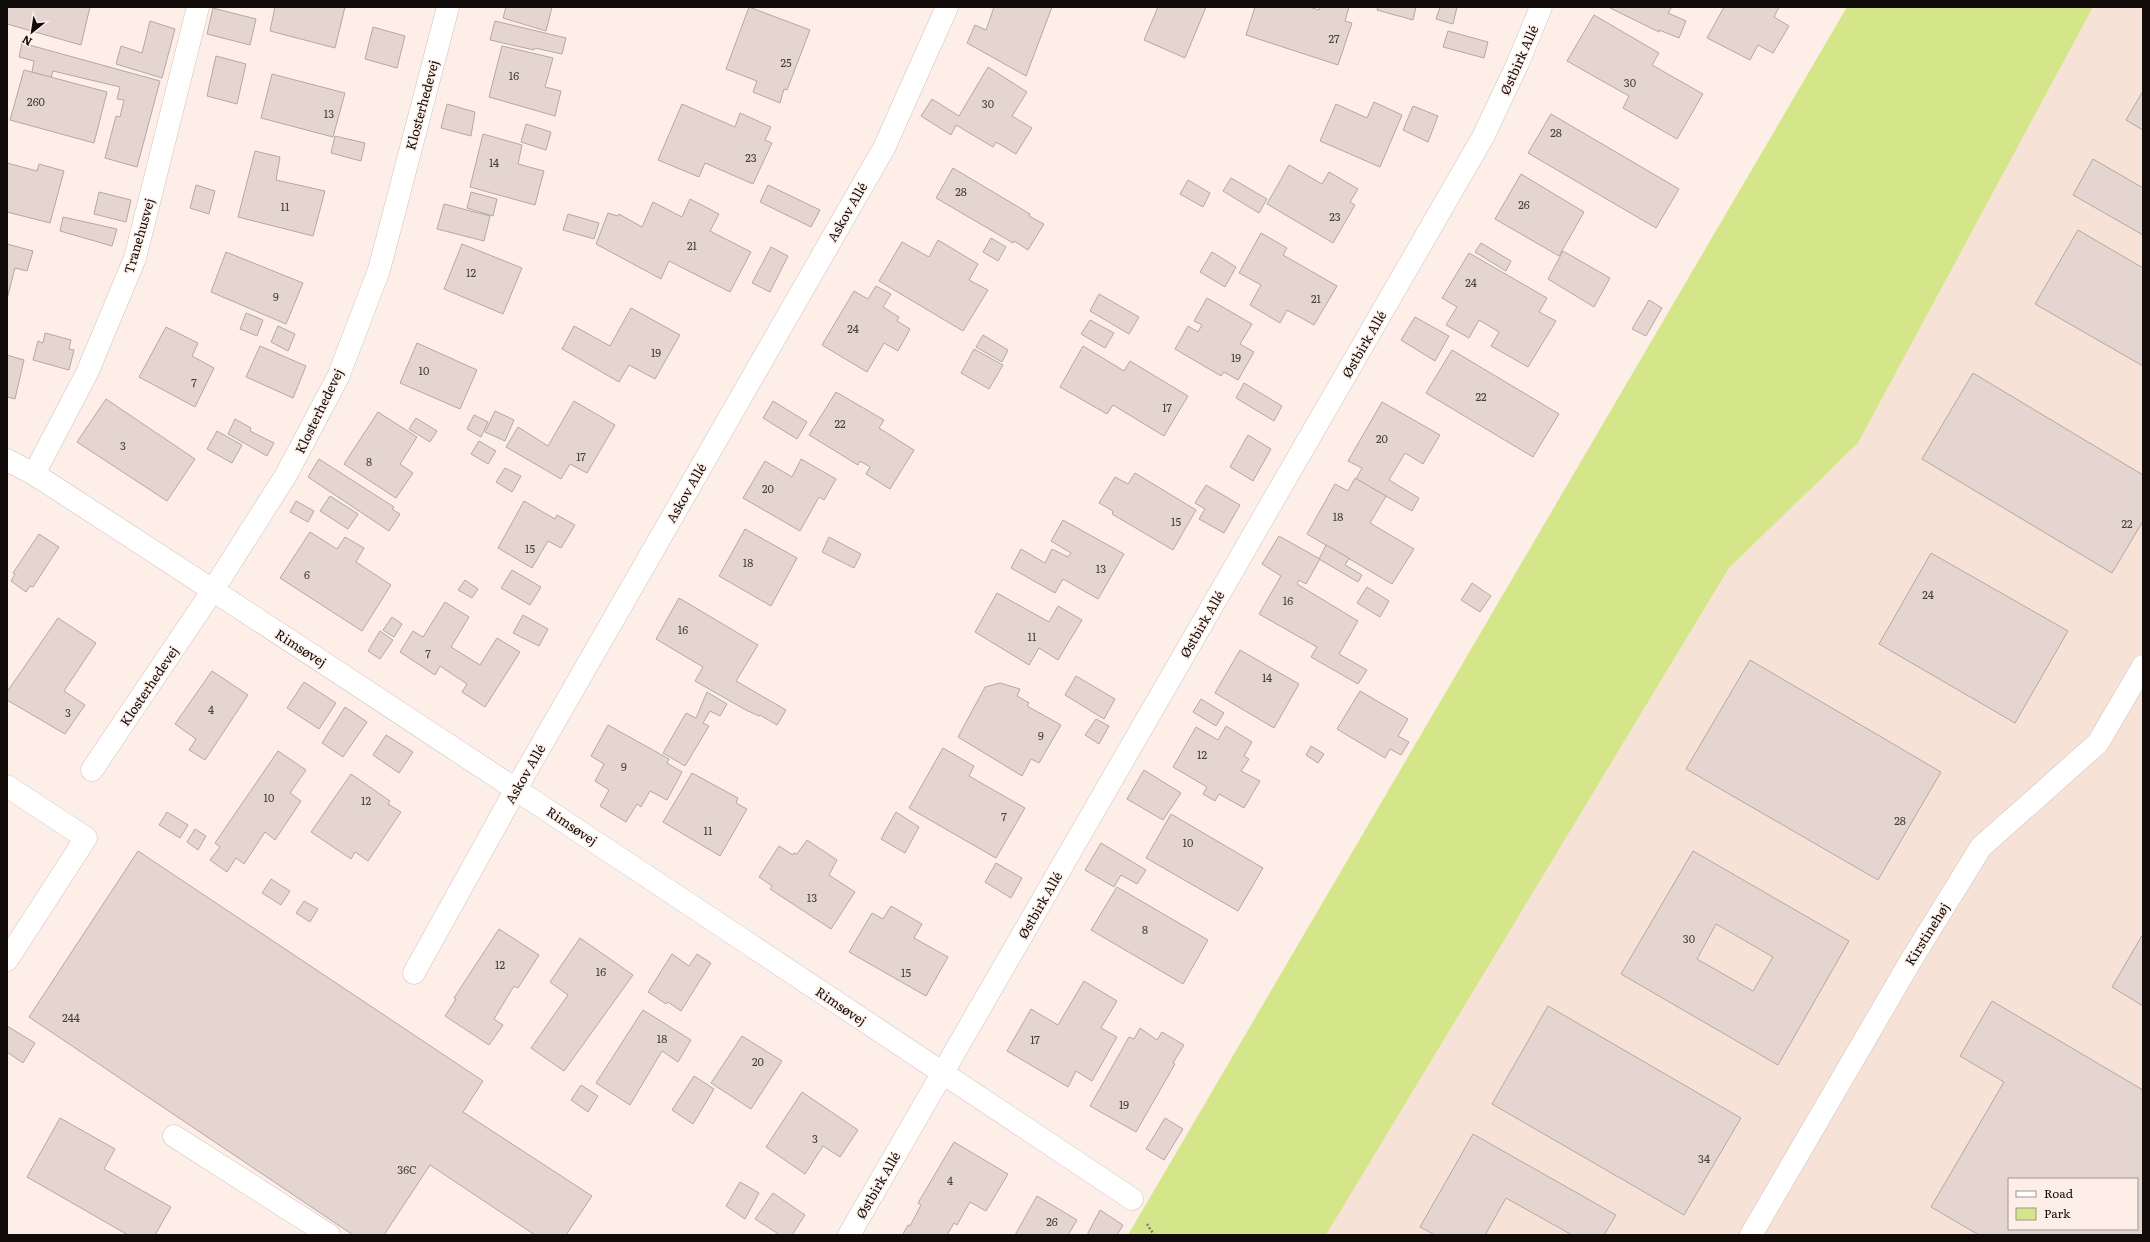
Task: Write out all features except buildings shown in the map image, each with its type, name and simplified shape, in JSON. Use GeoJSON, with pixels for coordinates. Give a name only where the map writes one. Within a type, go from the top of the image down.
{"type":"FeatureCollection","features":[{"type":"Feature","properties":{"kind":"street","name":"Tranehusvej"},"geometry":{"type":"LineString","coordinates":[[34,474],[87,373],[135,258],[198,7]]}},
{"type":"Feature","properties":{"kind":"street","name":"Klosterhedevej"},"geometry":{"type":"LineString","coordinates":[[92,770],[213,590],[286,475],[338,377],[378,270],[448,7]]}},
{"type":"Feature","properties":{"kind":"street","name":"Askov Allé"},"geometry":{"type":"LineString","coordinates":[[414,973],[516,789],[884,148],[947,7]]}},
{"type":"Feature","properties":{"kind":"street","name":"Østbirk Allé"},"geometry":{"type":"LineString","coordinates":[[849,1235],[1483,136],[1518,64],[1542,7]]}},
{"type":"Feature","properties":{"kind":"street","name":"Rimsøvej"},"geometry":{"type":"LineString","coordinates":[[7,460],[34,474],[516,789],[1132,1199]]}},
{"type":"Feature","properties":{"kind":"street","name":"Kirstinehøj"},"geometry":{"type":"LineString","coordinates":[[1751,1235],[1902,975],[1981,848],[2098,743],[2143,666]]}},
{"type":"Feature","properties":{"kind":"street"},"geometry":{"type":"LineString","coordinates":[[7,786],[86,838],[7,960]]}},
{"type":"Feature","properties":{"kind":"street"},"geometry":{"type":"LineString","coordinates":[[174,1136],[329,1235]]}},
{"type":"Feature","properties":{"kind":"shaded area"},"geometry":{"type":"Polygon","coordinates":[[[2093,7],[2143,7],[2143,1235],[1326,1235],[1729,568],[1858,443],[2093,7]]]}},
{"type":"Feature","properties":{"kind":"green space"},"geometry":{"type":"Polygon","coordinates":[[[1847,7],[2093,7],[1858,443],[1729,568],[1326,1235],[1128,1235],[1847,7]]]}}]}
